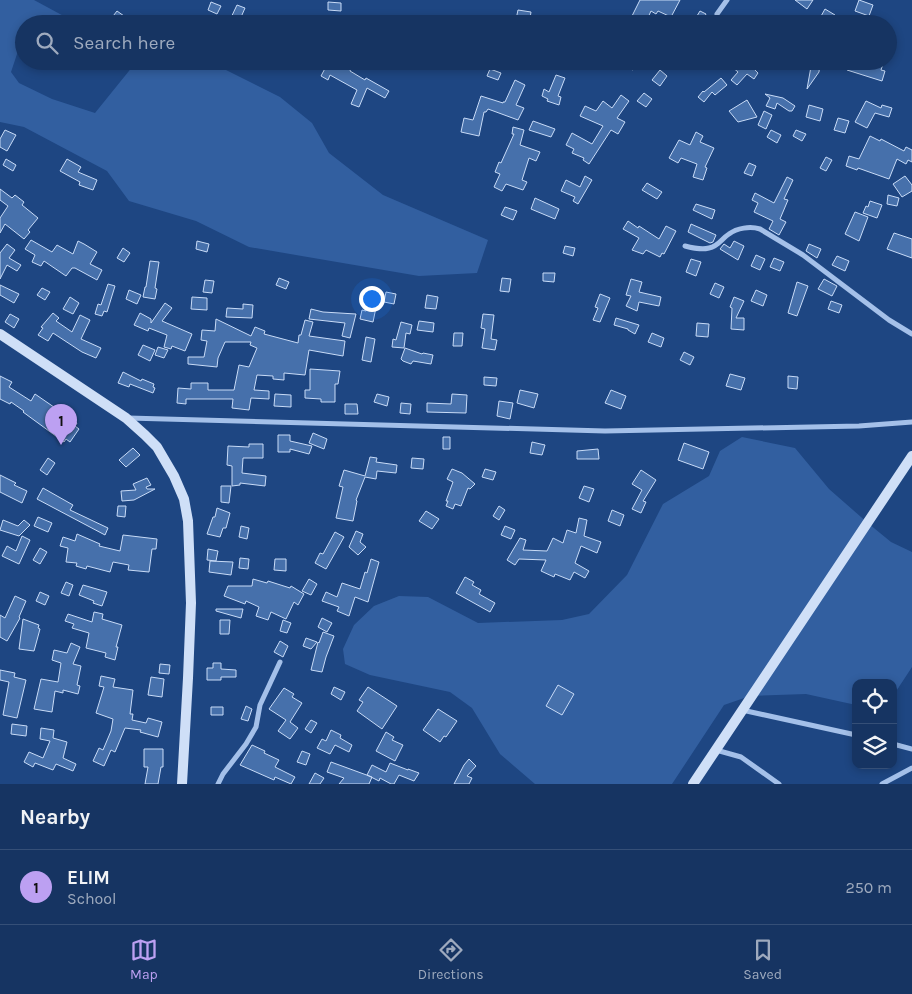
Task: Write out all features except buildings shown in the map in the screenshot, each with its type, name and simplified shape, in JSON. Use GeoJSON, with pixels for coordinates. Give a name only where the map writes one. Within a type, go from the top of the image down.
{"type":"FeatureCollection","features":[{"type":"Feature","properties":{"kind":"street"},"geometry":{"type":"LineString","coordinates":[[716,14],[727,0]]}},
{"type":"Feature","properties":{"kind":"street"},"geometry":{"type":"LineString","coordinates":[[685,246],[702,249],[710,248],[719,244],[729,234],[752,227],[760,229],[803,255],[889,320],[912,334]]}},
{"type":"Feature","properties":{"kind":"street"},"geometry":{"type":"LineString","coordinates":[[0,334],[126,418],[158,447],[184,499],[188,521],[191,603],[182,784]]}},
{"type":"Feature","properties":{"kind":"street"},"geometry":{"type":"LineString","coordinates":[[126,418],[605,432],[859,426],[912,422]]}},
{"type":"Feature","properties":{"kind":"street"},"geometry":{"type":"LineString","coordinates":[[693,784],[912,456]]}},
{"type":"Feature","properties":{"kind":"street"},"geometry":{"type":"LineString","coordinates":[[218,784],[256,727],[263,697],[280,662]]}},
{"type":"Feature","properties":{"kind":"street"},"geometry":{"type":"LineString","coordinates":[[742,710],[852,734]]}},
{"type":"Feature","properties":{"kind":"street"},"geometry":{"type":"LineString","coordinates":[[897,745],[912,749]]}},
{"type":"Feature","properties":{"kind":"street"},"geometry":{"type":"LineString","coordinates":[[716,750],[741,756],[779,784]]}},
{"type":"Feature","properties":{"kind":"street"},"geometry":{"type":"LineString","coordinates":[[882,784],[912,768]]}},
{"type":"Feature","properties":{"kind":"shaded area"},"geometry":{"type":"Polygon","coordinates":[[[0,0],[34,0],[62,15],[15,15],[15,60],[11,72],[19,83],[52,99],[95,113],[130,70],[226,70],[280,97],[312,123],[329,153],[383,195],[488,240],[477,273],[419,276],[249,247],[196,221],[129,201],[107,171],[24,127],[0,122],[0,0]]]}},
{"type":"Feature","properties":{"kind":"shaded area"},"geometry":{"type":"Polygon","coordinates":[[[742,437],[795,448],[829,489],[891,542],[912,552],[912,667],[897,690],[897,679],[852,679],[852,704],[806,694],[750,696],[724,705],[672,784],[535,784],[500,754],[472,708],[450,692],[370,675],[345,664],[343,649],[354,625],[374,606],[399,596],[428,597],[478,623],[562,620],[589,614],[627,575],[663,504],[709,476],[720,451],[742,437]]]}},
{"type":"Feature","properties":{"kind":"place","name":"ELIM"},"geometry":{"type":"Point","coordinates":[61,445]}}]}
